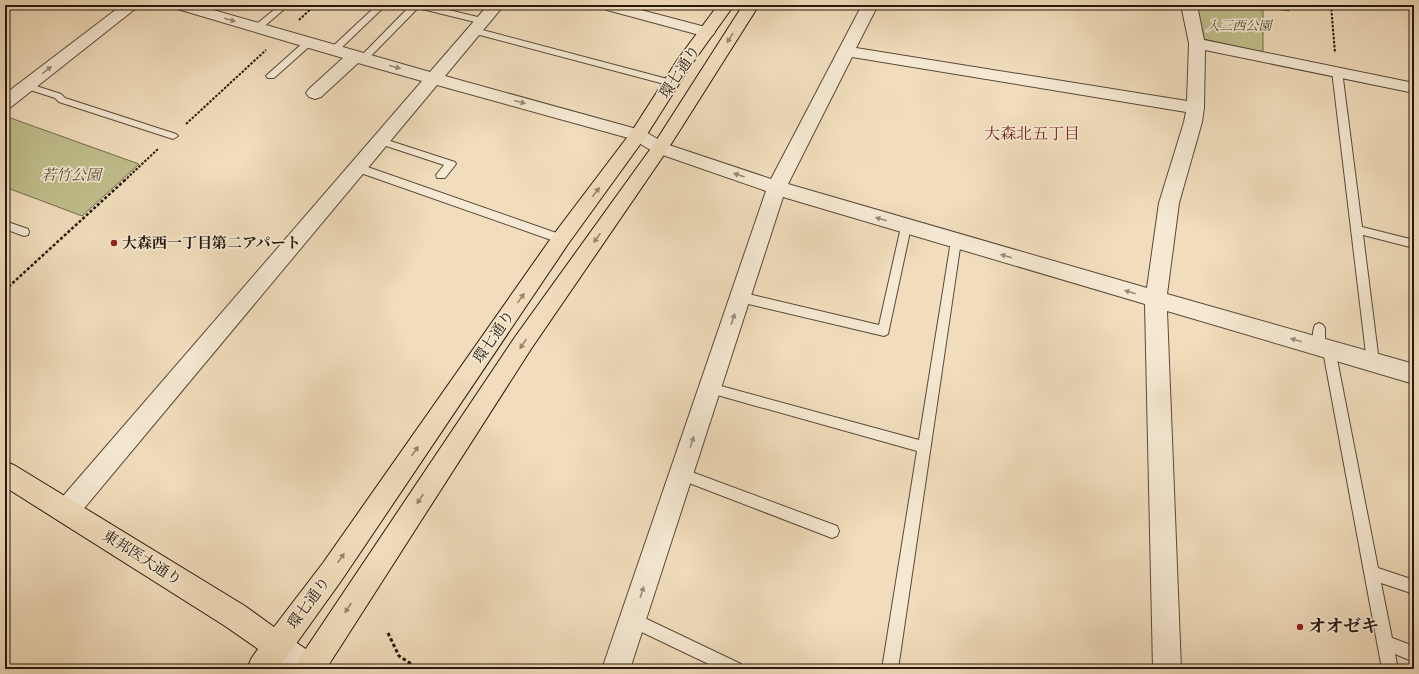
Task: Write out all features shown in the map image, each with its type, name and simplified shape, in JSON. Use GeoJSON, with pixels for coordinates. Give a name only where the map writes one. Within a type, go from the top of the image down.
{"type":"FeatureCollection","features":[{"type":"Feature","properties":{"kind":"main road","name":"環七通り"},"geometry":{"type":"LineString","coordinates":[[261,669],[276,646],[332,572],[561,239],[638,135],[672,82],[726,5]]}},
{"type":"Feature","properties":{"kind":"main road","name":"環七通り"},"geometry":{"type":"LineString","coordinates":[[309,669],[523,343],[660,148],[751,5]]}},
{"type":"Feature","properties":{"kind":"main road","name":"東邦医大通り"},"geometry":{"type":"LineString","coordinates":[[5,473],[235,616],[276,646]]}},
{"type":"Feature","properties":{"kind":"street"},"geometry":{"type":"LineString","coordinates":[[5,103],[132,5]]}},
{"type":"Feature","properties":{"kind":"street"},"geometry":{"type":"LineString","coordinates":[[179,5],[203,8],[257,28],[359,58],[638,135],[660,148],[776,188],[1156,300],[1322,341],[1373,362],[1414,374]]}},
{"type":"Feature","properties":{"kind":"street"},"geometry":{"type":"LineString","coordinates":[[66,510],[382,142],[496,5]]}},
{"type":"Feature","properties":{"kind":"street"},"geometry":{"type":"LineString","coordinates":[[616,669],[776,188],[870,5]]}},
{"type":"Feature","properties":{"kind":"street"},"geometry":{"type":"LineString","coordinates":[[1167,669],[1156,300],[1169,203],[1193,122],[1195,108],[1197,43],[1184,6]]}},
{"type":"Feature","properties":{"kind":"street"},"geometry":{"type":"LineString","coordinates":[[612,7],[707,32]]}},
{"type":"Feature","properties":{"kind":"street"},"geometry":{"type":"LineString","coordinates":[[1197,43],[1414,88]]}},
{"type":"Feature","properties":{"kind":"street"},"geometry":{"type":"LineString","coordinates":[[846,51],[1195,108]]}},
{"type":"Feature","properties":{"kind":"street"},"geometry":{"type":"LineString","coordinates":[[315,93],[359,58]]}},
{"type":"Feature","properties":{"kind":"street"},"geometry":{"type":"LineString","coordinates":[[276,646],[309,669]]}},
{"type":"Feature","properties":{"kind":"lane"},"geometry":{"type":"LineString","coordinates":[[257,28],[285,5]]}},
{"type":"Feature","properties":{"kind":"lane"},"geometry":{"type":"LineString","coordinates":[[334,50],[382,5]]}},
{"type":"Feature","properties":{"kind":"lane"},"geometry":{"type":"LineString","coordinates":[[359,58],[417,5],[479,26],[672,82]]}},
{"type":"Feature","properties":{"kind":"lane"},"geometry":{"type":"LineString","coordinates":[[271,76],[308,43]]}},
{"type":"Feature","properties":{"kind":"lane"},"geometry":{"type":"LineString","coordinates":[[1337,71],[1373,362]]}},
{"type":"Feature","properties":{"kind":"lane"},"geometry":{"type":"LineString","coordinates":[[27,86],[58,96],[62,100],[173,136]]}},
{"type":"Feature","properties":{"kind":"lane"},"geometry":{"type":"LineString","coordinates":[[382,142],[451,164],[441,175]]}},
{"type":"Feature","properties":{"kind":"lane"},"geometry":{"type":"LineString","coordinates":[[359,168],[561,239]]}},
{"type":"Feature","properties":{"kind":"lane"},"geometry":{"type":"LineString","coordinates":[[5,225],[24,232]]}},
{"type":"Feature","properties":{"kind":"lane"},"geometry":{"type":"LineString","coordinates":[[740,297],[884,331],[906,227]]}},
{"type":"Feature","properties":{"kind":"lane"},"geometry":{"type":"LineString","coordinates":[[1356,230],[1414,244]]}},
{"type":"Feature","properties":{"kind":"lane"},"geometry":{"type":"LineString","coordinates":[[890,669],[956,241]]}},
{"type":"Feature","properties":{"kind":"lane"},"geometry":{"type":"LineString","coordinates":[[1322,341],[1372,573],[1390,669]]}},
{"type":"Feature","properties":{"kind":"lane"},"geometry":{"type":"LineString","coordinates":[[710,388],[924,448]]}},
{"type":"Feature","properties":{"kind":"lane"},"geometry":{"type":"LineString","coordinates":[[681,474],[832,531]]}},
{"type":"Feature","properties":{"kind":"lane"},"geometry":{"type":"LineString","coordinates":[[1372,573],[1414,587]]}},
{"type":"Feature","properties":{"kind":"lane"},"geometry":{"type":"LineString","coordinates":[[632,620],[736,669]]}},
{"type":"Feature","properties":{"kind":"lane"},"geometry":{"type":"LineString","coordinates":[[1385,643],[1414,654]]}},
{"type":"Feature","properties":{"kind":"path"},"geometry":{"type":"LineString","coordinates":[[1331,5],[1337,71]]}},
{"type":"Feature","properties":{"kind":"path"},"geometry":{"type":"LineString","coordinates":[[388,633],[399,656],[419,669]]}},
{"type":"Feature","properties":{"kind":"green space","name":"入三西公園"},"geometry":{"type":"Polygon","coordinates":[[[1195,5],[1289,5],[1289,11],[1263,7],[1263,52],[1203,39],[1195,5]]]}},
{"type":"Feature","properties":{"kind":"green space","name":"若竹公園"},"geometry":{"type":"Polygon","coordinates":[[[5,116],[139,164],[82,216],[5,187],[5,116]]]}},
{"type":"Feature","properties":{"kind":"place","name":"大森西一丁目第二アパート"},"geometry":{"type":"Point","coordinates":[114,243]}},
{"type":"Feature","properties":{"kind":"place","name":"オオゼキ"},"geometry":{"type":"Point","coordinates":[1300,627]}},
{"type":"Feature","properties":{"kind":"district","name":"大森北五丁目"},"geometry":{"type":"Point","coordinates":[1032,134]}}]}
